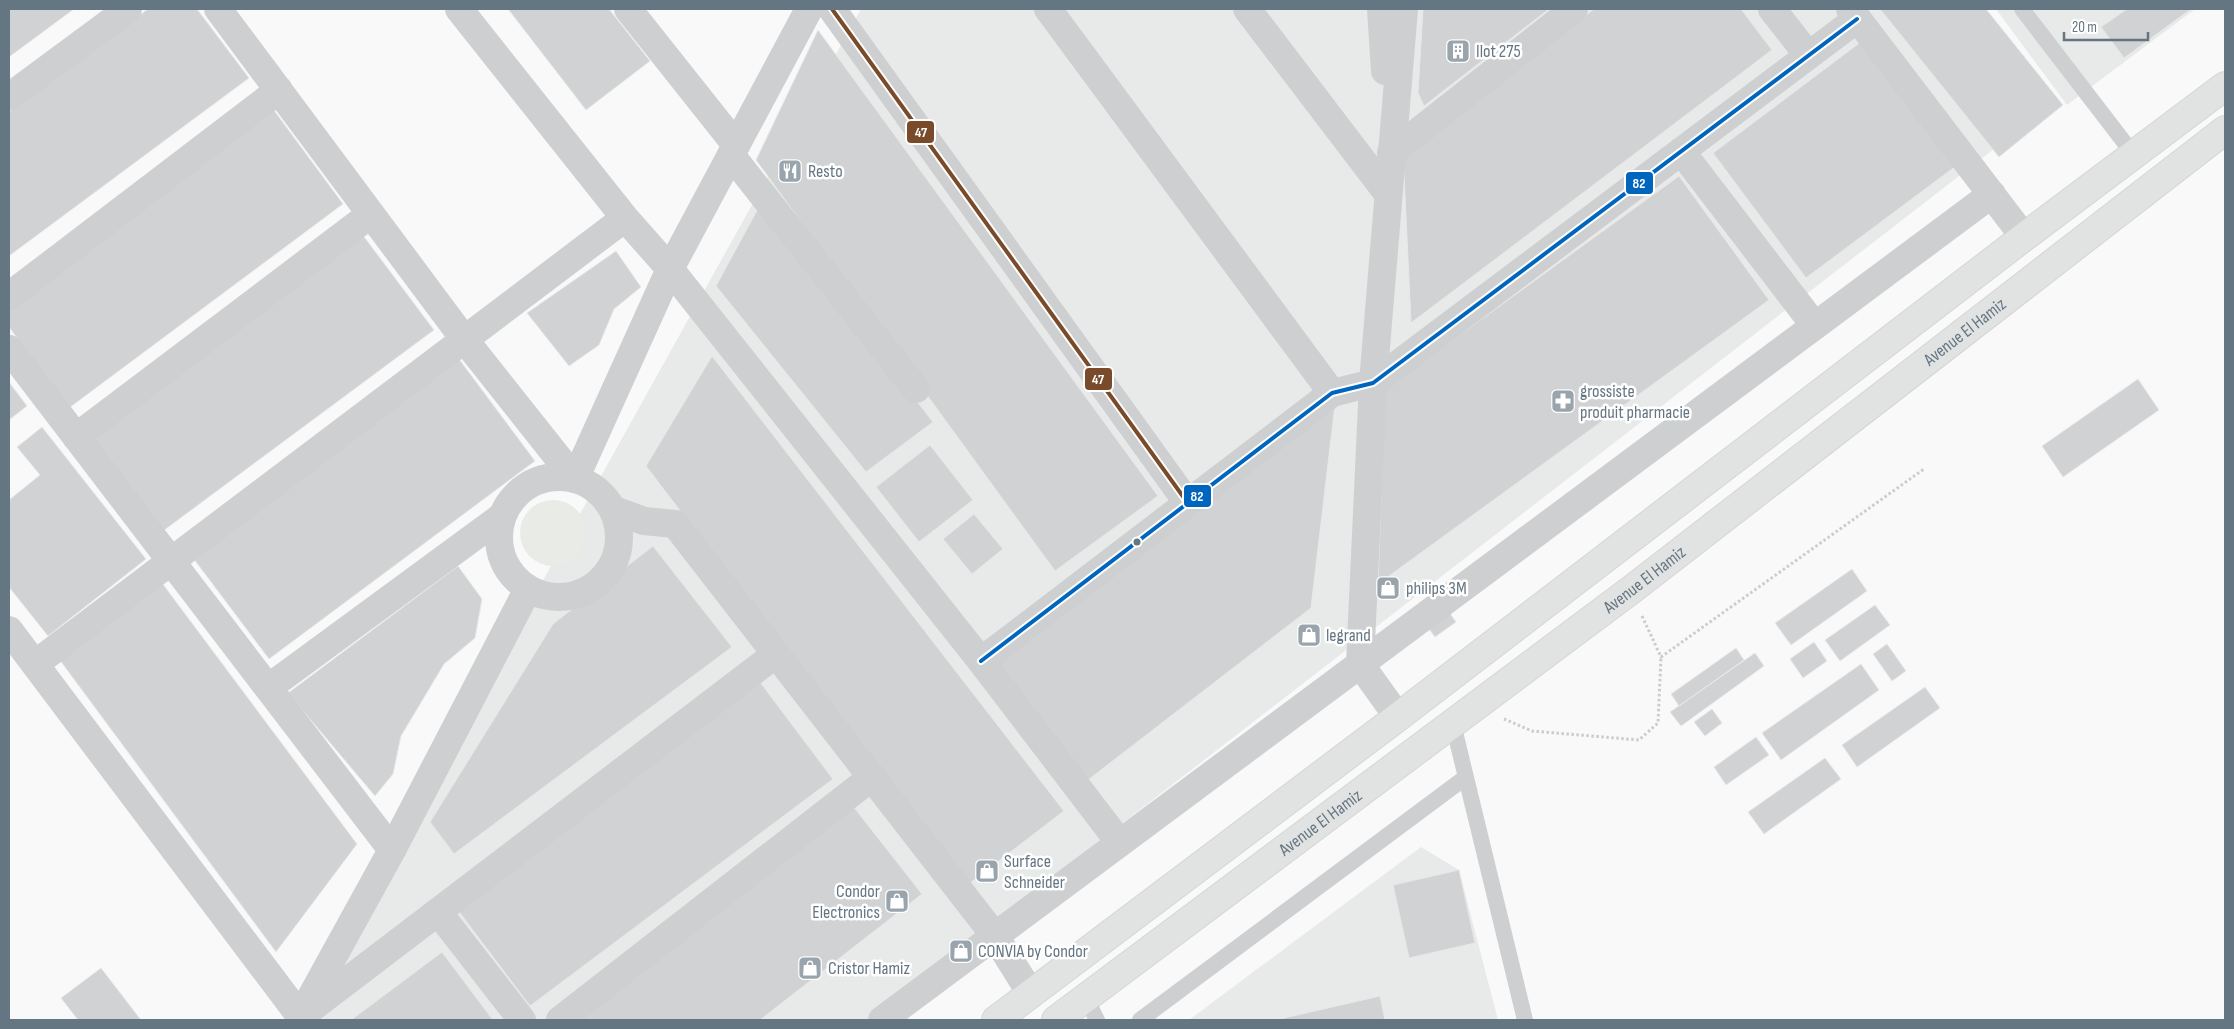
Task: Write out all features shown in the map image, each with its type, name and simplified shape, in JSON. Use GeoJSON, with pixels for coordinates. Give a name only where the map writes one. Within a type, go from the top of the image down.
{"type":"FeatureCollection","features":[{"type":"Feature","properties":{"kind":"highway"},"geometry":{"type":"LineString","coordinates":[[996,1020],[1398,717],[2024,237],[2225,86]]}},
{"type":"Feature","properties":{"kind":"highway","name":"Avenue El Hamiz"},"geometry":{"type":"LineString","coordinates":[[1056,1020],[1091,1009],[1453,724],[1631,590],[2225,130]]}},
{"type":"Feature","properties":{"kind":"street"},"geometry":{"type":"LineString","coordinates":[[9,97],[128,9]]}},
{"type":"Feature","properties":{"kind":"street"},"geometry":{"type":"LineString","coordinates":[[218,9],[464,339],[575,478]]}},
{"type":"Feature","properties":{"kind":"street"},"geometry":{"type":"LineString","coordinates":[[458,9],[625,218],[670,269],[982,660],[1120,843]]}},
{"type":"Feature","properties":{"kind":"street"},"geometry":{"type":"LineString","coordinates":[[628,9],[916,389]]}},
{"type":"Feature","properties":{"kind":"street"},"geometry":{"type":"LineString","coordinates":[[575,478],[670,269],[809,9]]}},
{"type":"Feature","properties":{"kind":"street"},"geometry":{"type":"LineString","coordinates":[[832,9],[1187,502]]}},
{"type":"Feature","properties":{"kind":"street"},"geometry":{"type":"LineString","coordinates":[[1048,9],[1332,393]]}},
{"type":"Feature","properties":{"kind":"street"},"geometry":{"type":"LineString","coordinates":[[1248,9],[1388,194]]}},
{"type":"Feature","properties":{"kind":"street"},"geometry":{"type":"LineString","coordinates":[[1381,9],[1391,153]]}},
{"type":"Feature","properties":{"kind":"street"},"geometry":{"type":"LineString","coordinates":[[1398,717],[1360,664],[1373,383],[1404,9]]}},
{"type":"Feature","properties":{"kind":"street"},"geometry":{"type":"LineString","coordinates":[[1391,153],[1574,9]]}},
{"type":"Feature","properties":{"kind":"street"},"geometry":{"type":"LineString","coordinates":[[1772,9],[1808,55]]}},
{"type":"Feature","properties":{"kind":"street"},"geometry":{"type":"LineString","coordinates":[[982,660],[1332,393],[1373,383],[1808,55],[1854,14],[2024,237]]}},
{"type":"Feature","properties":{"kind":"street"},"geometry":{"type":"LineString","coordinates":[[9,296],[279,90]]}},
{"type":"Feature","properties":{"kind":"street"},"geometry":{"type":"LineString","coordinates":[[1681,151],[1815,326]]}},
{"type":"Feature","properties":{"kind":"street"},"geometry":{"type":"LineString","coordinates":[[882,1020],[1992,194]]}},
{"type":"Feature","properties":{"kind":"street"},"geometry":{"type":"LineString","coordinates":[[76,437],[370,214]]}},
{"type":"Feature","properties":{"kind":"street"},"geometry":{"type":"LineString","coordinates":[[35,664],[170,560],[625,218]]}},
{"type":"Feature","properties":{"kind":"street"},"geometry":{"type":"LineString","coordinates":[[9,349],[392,850]]}},
{"type":"Feature","properties":{"kind":"street"},"geometry":{"type":"LineString","coordinates":[[554,476],[575,478],[592,486],[605,496],[614,510],[620,531],[617,554],[607,573],[591,588],[571,596],[549,597],[528,589],[515,579],[502,557],[498,533],[501,517],[513,496],[532,482],[554,476]]}},
{"type":"Feature","properties":{"kind":"street"},"geometry":{"type":"LineString","coordinates":[[614,510],[644,521],[675,524],[995,936],[1031,994]]}},
{"type":"Feature","properties":{"kind":"street"},"geometry":{"type":"LineString","coordinates":[[268,688],[501,517]]}},
{"type":"Feature","properties":{"kind":"street"},"geometry":{"type":"LineString","coordinates":[[301,1019],[392,850],[528,589]]}},
{"type":"Feature","properties":{"kind":"street"},"geometry":{"type":"LineString","coordinates":[[9,630],[301,1019]]}},
{"type":"Feature","properties":{"kind":"street"},"geometry":{"type":"LineString","coordinates":[[301,1019],[776,654]]}},
{"type":"Feature","properties":{"kind":"street"},"geometry":{"type":"LineString","coordinates":[[560,1020],[872,777]]}},
{"type":"Feature","properties":{"kind":"street"},"geometry":{"type":"LineString","coordinates":[[438,912],[522,1020]]}},
{"type":"Feature","properties":{"kind":"lane"},"geometry":{"type":"LineString","coordinates":[[2022,9],[2134,155]]}},
{"type":"Feature","properties":{"kind":"lane"},"geometry":{"type":"LineString","coordinates":[[1453,724],[1525,1020]]}},
{"type":"Feature","properties":{"kind":"lane"},"geometry":{"type":"LineString","coordinates":[[1140,1020],[1466,777]]}},
{"type":"Feature","properties":{"kind":"path"},"geometry":{"type":"LineString","coordinates":[[1661,657],[1924,469]]}},
{"type":"Feature","properties":{"kind":"path"},"geometry":{"type":"LineString","coordinates":[[1475,707],[1532,731],[1639,740],[1658,723],[1661,657],[1631,590]]}},
{"type":"Feature","properties":{"kind":"shaded area"},"geometry":{"type":"Polygon","coordinates":[[[861,9],[1891,9],[1994,149],[868,1020],[303,1020],[300,1017],[861,9]]]}},
{"type":"Feature","properties":{"kind":"shaded area"},"geometry":{"type":"Polygon","coordinates":[[[1996,9],[2195,9],[2067,105],[1996,9]]]}},
{"type":"Feature","properties":{"kind":"shaded area"},"geometry":{"type":"Polygon","coordinates":[[[553,500],[565,503],[576,510],[583,521],[586,533],[583,545],[576,556],[565,563],[553,566],[541,563],[530,556],[523,545],[520,533],[523,521],[530,510],[541,503],[553,500]]]}},
{"type":"Feature","properties":{"kind":"shaded area"},"geometry":{"type":"Polygon","coordinates":[[[1421,847],[1459,870],[1498,1020],[1189,1020],[1421,847]]]}},
{"type":"Feature","properties":{"kind":"building"},"geometry":{"type":"Polygon","coordinates":[[[9,9],[74,9],[9,57],[9,9]]]}},
{"type":"Feature","properties":{"kind":"building"},"geometry":{"type":"Polygon","coordinates":[[[148,9],[197,9],[249,78],[9,256],[9,112],[148,9]]]}},
{"type":"Feature","properties":{"kind":"building"},"geometry":{"type":"Polygon","coordinates":[[[508,9],[609,9],[650,61],[586,110],[508,9]]]}},
{"type":"Feature","properties":{"kind":"building","name":"Ilot 275"},"geometry":{"type":"Polygon","coordinates":[[[1423,9],[1549,9],[1424,106],[1418,93],[1423,9]]]}},
{"type":"Feature","properties":{"kind":"building"},"geometry":{"type":"Polygon","coordinates":[[[1594,9],[1741,9],[1772,50],[1411,323],[1403,153],[1594,9]]]}},
{"type":"Feature","properties":{"kind":"building"},"geometry":{"type":"Polygon","coordinates":[[[1880,9],[1986,9],[2063,105],[1999,157],[1880,9]]]}},
{"type":"Feature","properties":{"kind":"building"},"geometry":{"type":"Polygon","coordinates":[[[2127,9],[2191,9],[2124,58],[2101,27],[2127,9]]]}},
{"type":"Feature","properties":{"kind":"building"},"geometry":{"type":"Polygon","coordinates":[[[818,30],[1158,496],[1055,571],[756,160],[818,30]]]}},
{"type":"Feature","properties":{"kind":"building"},"geometry":{"type":"Polygon","coordinates":[[[1862,41],[1956,166],[1806,278],[1713,153],[1862,41]]]}},
{"type":"Feature","properties":{"kind":"building"},"geometry":{"type":"Polygon","coordinates":[[[273,109],[343,204],[69,408],[9,327],[9,306],[273,109]]]}},
{"type":"Feature","properties":{"kind":"building"},"geometry":{"type":"Polygon","coordinates":[[[1679,176],[1769,300],[1378,584],[1385,389],[1679,176]]]}},
{"type":"Feature","properties":{"kind":"building"},"geometry":{"type":"Polygon","coordinates":[[[762,201],[933,422],[866,472],[716,286],[762,201]]]}},
{"type":"Feature","properties":{"kind":"building"},"geometry":{"type":"Polygon","coordinates":[[[362,234],[434,330],[163,531],[91,435],[362,234]]]}},
{"type":"Feature","properties":{"kind":"building"},"geometry":{"type":"Polygon","coordinates":[[[616,251],[641,287],[614,309],[599,345],[569,366],[527,313],[616,251]]]}},
{"type":"Feature","properties":{"kind":"building"},"geometry":{"type":"Polygon","coordinates":[[[456,355],[535,461],[269,659],[190,554],[456,355]]]}},
{"type":"Feature","properties":{"kind":"building"},"geometry":{"type":"Polygon","coordinates":[[[712,356],[1064,811],[966,886],[646,466],[712,356]]]}},
{"type":"Feature","properties":{"kind":"building"},"geometry":{"type":"Polygon","coordinates":[[[2138,379],[2159,410],[2063,477],[2042,446],[2138,379]]]}},
{"type":"Feature","properties":{"kind":"building"},"geometry":{"type":"Polygon","coordinates":[[[9,382],[27,406],[9,420],[9,382]]]}},
{"type":"Feature","properties":{"kind":"building"},"geometry":{"type":"Polygon","coordinates":[[[1335,405],[1311,608],[1088,780],[996,660],[1335,405]]]}},
{"type":"Feature","properties":{"kind":"building"},"geometry":{"type":"Polygon","coordinates":[[[42,427],[146,559],[48,636],[9,587],[9,500],[40,475],[17,447],[42,427]]]}},
{"type":"Feature","properties":{"kind":"building"},"geometry":{"type":"Polygon","coordinates":[[[930,445],[973,500],[919,542],[876,487],[930,445]]]}},
{"type":"Feature","properties":{"kind":"building"},"geometry":{"type":"Polygon","coordinates":[[[974,514],[1003,549],[972,574],[943,539],[974,514]]]}},
{"type":"Feature","properties":{"kind":"building"},"geometry":{"type":"Polygon","coordinates":[[[653,546],[732,647],[454,854],[430,822],[553,624],[653,546]]]}},
{"type":"Feature","properties":{"kind":"building"},"geometry":{"type":"Polygon","coordinates":[[[458,566],[482,599],[475,638],[444,664],[401,736],[393,774],[375,796],[288,693],[458,566]]]}},
{"type":"Feature","properties":{"kind":"building"},"geometry":{"type":"Polygon","coordinates":[[[1852,569],[1867,591],[1791,645],[1775,623],[1852,569]]]}},
{"type":"Feature","properties":{"kind":"building"},"geometry":{"type":"Polygon","coordinates":[[[162,583],[357,844],[276,952],[59,659],[162,583]]]}},
{"type":"Feature","properties":{"kind":"building"},"geometry":{"type":"Polygon","coordinates":[[[1875,605],[1890,625],[1840,661],[1825,640],[1875,605]]]}},
{"type":"Feature","properties":{"kind":"building"},"geometry":{"type":"Polygon","coordinates":[[[1445,606],[1456,622],[1435,637],[1423,621],[1445,606]]]}},
{"type":"Feature","properties":{"kind":"building"},"geometry":{"type":"Polygon","coordinates":[[[1814,642],[1827,661],[1803,678],[1790,659],[1814,642]]]}},
{"type":"Feature","properties":{"kind":"building"},"geometry":{"type":"Polygon","coordinates":[[[1887,644],[1906,671],[1892,681],[1873,654],[1887,644]]]}},
{"type":"Feature","properties":{"kind":"building"},"geometry":{"type":"Polygon","coordinates":[[[1736,648],[1744,660],[1679,706],[1671,694],[1736,648]]]}},
{"type":"Feature","properties":{"kind":"building"},"geometry":{"type":"Polygon","coordinates":[[[1755,653],[1764,666],[1681,726],[1670,712],[1755,653]]]}},
{"type":"Feature","properties":{"kind":"building"},"geometry":{"type":"Polygon","coordinates":[[[1861,664],[1879,690],[1781,760],[1762,733],[1861,664]]]}},
{"type":"Feature","properties":{"kind":"building"},"geometry":{"type":"Polygon","coordinates":[[[760,682],[833,779],[530,1006],[457,909],[760,682]]]}},
{"type":"Feature","properties":{"kind":"building"},"geometry":{"type":"Polygon","coordinates":[[[1925,687],[1940,708],[1857,767],[1842,745],[1925,687]]]}},
{"type":"Feature","properties":{"kind":"building"},"geometry":{"type":"Polygon","coordinates":[[[1712,709],[1722,723],[1705,736],[1694,722],[1712,709]]]}},
{"type":"Feature","properties":{"kind":"building"},"geometry":{"type":"Polygon","coordinates":[[[1756,737],[1769,755],[1726,785],[1714,767],[1756,737]]]}},
{"type":"Feature","properties":{"kind":"building"},"geometry":{"type":"Polygon","coordinates":[[[1825,758],[1841,779],[1764,834],[1748,812],[1825,758]]]}},
{"type":"Feature","properties":{"kind":"building"},"geometry":{"type":"Polygon","coordinates":[[[849,801],[922,894],[760,1020],[568,1020],[849,801]]]}},
{"type":"Feature","properties":{"kind":"building"},"geometry":{"type":"Polygon","coordinates":[[[1459,870],[1475,943],[1409,958],[1393,885],[1459,870]]]}},
{"type":"Feature","properties":{"kind":"building"},"geometry":{"type":"Polygon","coordinates":[[[442,952],[493,1020],[351,1020],[442,952]]]}},
{"type":"Feature","properties":{"kind":"building"},"geometry":{"type":"Polygon","coordinates":[[[101,968],[141,1020],[78,1020],[61,998],[101,968]]]}},
{"type":"Feature","properties":{"kind":"building"},"geometry":{"type":"Polygon","coordinates":[[[1380,996],[1385,1020],[1284,1020],[1284,1018],[1380,996]]]}},
{"type":"Feature","properties":{"kind":"transit line","name":"47"},"geometry":{"type":"LineString","coordinates":[[832,9],[1187,502]]}},
{"type":"Feature","properties":{"kind":"transit line","name":"82"},"geometry":{"type":"LineString","coordinates":[[981,661],[1332,393],[1373,383],[1857,19]]}},
{"type":"Feature","properties":{"kind":"place","name":"Ilot 275"},"geometry":{"type":"Point","coordinates":[1458,51]}},
{"type":"Feature","properties":{"kind":"place","name":"Resto"},"geometry":{"type":"Point","coordinates":[790,171]}},
{"type":"Feature","properties":{"kind":"place","name":"grossiste produit pharmacie"},"geometry":{"type":"Point","coordinates":[1563,401]}},
{"type":"Feature","properties":{"kind":"place","name":"philips 3M"},"geometry":{"type":"Point","coordinates":[1388,588]}},
{"type":"Feature","properties":{"kind":"place","name":"legrand"},"geometry":{"type":"Point","coordinates":[1309,635]}},
{"type":"Feature","properties":{"kind":"place","name":"Surface Schneider"},"geometry":{"type":"Point","coordinates":[987,871]}},
{"type":"Feature","properties":{"kind":"place","name":"Condor Electronics"},"geometry":{"type":"Point","coordinates":[897,901]}},
{"type":"Feature","properties":{"kind":"place","name":"CONVIA by Condor"},"geometry":{"type":"Point","coordinates":[961,951]}},
{"type":"Feature","properties":{"kind":"place","name":"Cristor Hamiz"},"geometry":{"type":"Point","coordinates":[810,968]}}]}
